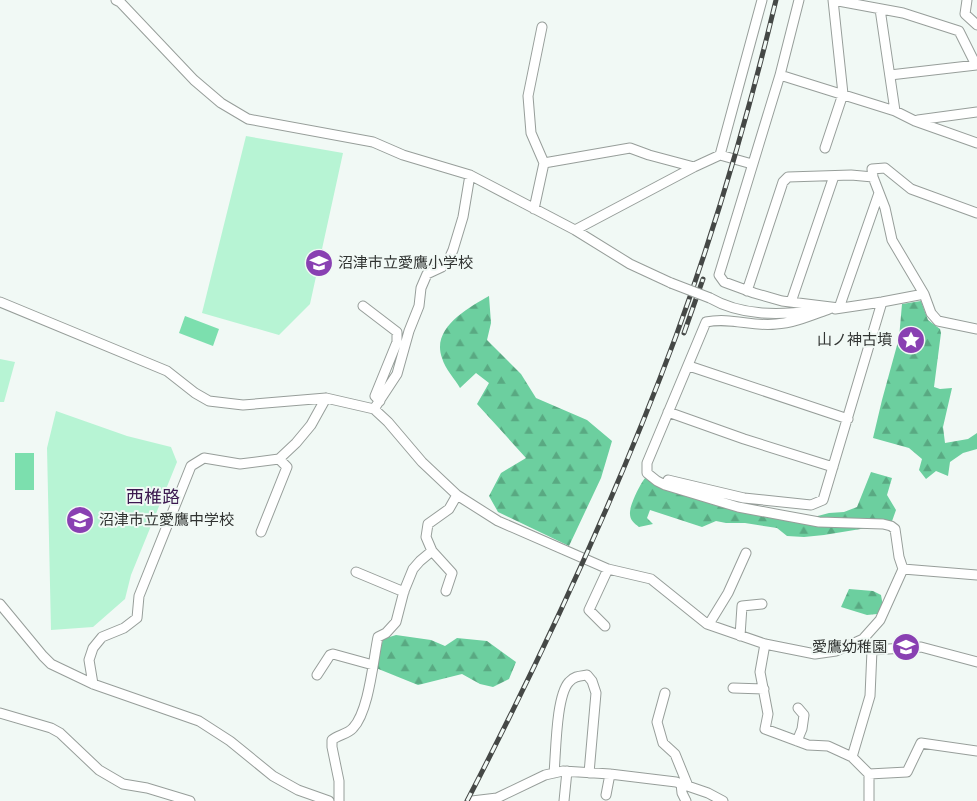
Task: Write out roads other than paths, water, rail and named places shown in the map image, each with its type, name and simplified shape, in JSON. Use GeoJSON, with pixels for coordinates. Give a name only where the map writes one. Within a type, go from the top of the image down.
{"type":"FeatureCollection","features":[{"type":"Feature","properties":{"kind":"street"},"geometry":{"type":"LineString","coordinates":[[116,0],[194,80],[221,103],[248,119],[373,142],[403,155],[470,175],[575,230],[630,264],[710,298],[722,305],[756,312],[786,314],[882,302],[924,294]]}},
{"type":"Feature","properties":{"kind":"street"},"geometry":{"type":"LineString","coordinates":[[720,155],[762,0]]}},
{"type":"Feature","properties":{"kind":"street"},"geometry":{"type":"LineString","coordinates":[[799,0],[780,75],[719,275],[724,282],[747,291],[791,302],[839,308]]}},
{"type":"Feature","properties":{"kind":"street"},"geometry":{"type":"LineString","coordinates":[[825,148],[843,94],[833,0],[903,12],[959,31],[977,65],[890,75]]}},
{"type":"Feature","properties":{"kind":"street"},"geometry":{"type":"LineString","coordinates":[[967,0],[965,14],[977,25]]}},
{"type":"Feature","properties":{"kind":"street"},"geometry":{"type":"LineString","coordinates":[[880,9],[895,111]]}},
{"type":"Feature","properties":{"kind":"street"},"geometry":{"type":"LineString","coordinates":[[534,209],[544,163],[531,133],[528,96],[542,27]]}},
{"type":"Feature","properties":{"kind":"street"},"geometry":{"type":"LineString","coordinates":[[780,75],[895,111],[915,121],[977,143]]}},
{"type":"Feature","properties":{"kind":"street"},"geometry":{"type":"LineString","coordinates":[[915,121],[977,112]]}},
{"type":"Feature","properties":{"kind":"street"},"geometry":{"type":"LineString","coordinates":[[544,163],[630,148],[694,167]]}},
{"type":"Feature","properties":{"kind":"street"},"geometry":{"type":"LineString","coordinates":[[575,230],[720,155],[752,164]]}},
{"type":"Feature","properties":{"kind":"street"},"geometry":{"type":"LineString","coordinates":[[977,213],[911,189],[885,168],[872,169],[892,240],[924,294],[931,313],[938,320],[977,329]]}},
{"type":"Feature","properties":{"kind":"street"},"geometry":{"type":"LineString","coordinates":[[377,405],[397,374],[409,331],[419,306],[421,288],[427,274],[442,267],[449,259],[453,250],[463,217],[470,175]]}},
{"type":"Feature","properties":{"kind":"street"},"geometry":{"type":"LineString","coordinates":[[791,302],[834,176]]}},
{"type":"Feature","properties":{"kind":"street"},"geometry":{"type":"LineString","coordinates":[[747,291],[783,182],[788,178],[873,176]]}},
{"type":"Feature","properties":{"kind":"street"},"geometry":{"type":"LineString","coordinates":[[839,308],[879,193]]}},
{"type":"Feature","properties":{"kind":"street"},"geometry":{"type":"LineString","coordinates":[[0,302],[167,371],[195,393],[209,401],[243,405],[326,398],[377,405]]}},
{"type":"Feature","properties":{"kind":"street"},"geometry":{"type":"LineString","coordinates":[[648,473],[670,481],[744,498],[811,505],[818,504],[823,500],[882,302]]}},
{"type":"Feature","properties":{"kind":"street"},"geometry":{"type":"LineString","coordinates":[[363,306],[397,332],[397,342],[375,396],[377,405],[388,422],[422,462],[457,495],[498,521],[608,569],[651,580],[708,624],[764,644],[815,654],[836,651],[862,639],[880,620],[903,568],[899,557],[895,529],[883,524],[819,522],[738,508],[665,485],[648,473],[647,463],[706,322],[720,319],[776,325],[829,309]]}},
{"type":"Feature","properties":{"kind":"street"},"geometry":{"type":"LineString","coordinates":[[689,366],[848,418]]}},
{"type":"Feature","properties":{"kind":"street"},"geometry":{"type":"LineString","coordinates":[[93,684],[89,660],[93,648],[102,637],[124,628],[137,618],[139,596],[191,466],[204,458],[240,464],[279,459],[311,425],[326,398]]}},
{"type":"Feature","properties":{"kind":"street"},"geometry":{"type":"LineString","coordinates":[[668,412],[744,439],[833,467]]}},
{"type":"Feature","properties":{"kind":"street"},"geometry":{"type":"LineString","coordinates":[[261,532],[287,467],[279,459]]}},
{"type":"Feature","properties":{"kind":"street"},"geometry":{"type":"LineString","coordinates":[[446,592],[452,572],[432,551],[426,537],[428,524],[449,509],[457,495]]}},
{"type":"Feature","properties":{"kind":"street"},"geometry":{"type":"LineString","coordinates":[[818,504],[819,522]]}},
{"type":"Feature","properties":{"kind":"street"},"geometry":{"type":"LineString","coordinates":[[339,801],[339,781],[332,740],[352,730],[361,715],[378,637],[386,633],[396,622],[404,592],[413,569],[432,551]]}},
{"type":"Feature","properties":{"kind":"street"},"geometry":{"type":"LineString","coordinates":[[708,624],[728,592],[746,553]]}},
{"type":"Feature","properties":{"kind":"street"},"geometry":{"type":"LineString","coordinates":[[903,568],[977,575]]}},
{"type":"Feature","properties":{"kind":"street"},"geometry":{"type":"LineString","coordinates":[[605,626],[589,610],[608,569]]}},
{"type":"Feature","properties":{"kind":"street"},"geometry":{"type":"LineString","coordinates":[[356,572],[404,592]]}},
{"type":"Feature","properties":{"kind":"street"},"geometry":{"type":"LineString","coordinates":[[0,604],[51,664],[93,684],[199,721],[230,741],[273,776],[298,790],[329,801]]}},
{"type":"Feature","properties":{"kind":"street"},"geometry":{"type":"LineString","coordinates":[[740,636],[742,606],[762,604]]}},
{"type":"Feature","properties":{"kind":"street"},"geometry":{"type":"LineString","coordinates":[[852,757],[870,696],[872,650],[862,639]]}},
{"type":"Feature","properties":{"kind":"street"},"geometry":{"type":"LineString","coordinates":[[764,644],[760,672],[768,714],[765,729],[808,745],[828,746],[852,757],[869,774],[869,801]]}},
{"type":"Feature","properties":{"kind":"street"},"geometry":{"type":"LineString","coordinates":[[872,650],[921,647],[977,662]]}},
{"type":"Feature","properties":{"kind":"street"},"geometry":{"type":"LineString","coordinates":[[317,675],[330,655],[333,654],[373,665]]}},
{"type":"Feature","properties":{"kind":"street"},"geometry":{"type":"LineString","coordinates":[[554,773],[560,700],[569,682],[578,676],[587,675],[592,680],[596,693],[589,773]]}},
{"type":"Feature","properties":{"kind":"street"},"geometry":{"type":"LineString","coordinates":[[733,688],[764,689]]}},
{"type":"Feature","properties":{"kind":"street"},"geometry":{"type":"LineString","coordinates":[[665,693],[657,722],[663,743],[674,754],[685,785],[682,793],[686,801]]}},
{"type":"Feature","properties":{"kind":"street"},"geometry":{"type":"LineString","coordinates":[[797,741],[802,729],[804,715],[798,708]]}},
{"type":"Feature","properties":{"kind":"street"},"geometry":{"type":"LineString","coordinates":[[0,714],[51,728],[60,733],[99,770],[123,784],[147,788],[190,801]]}},
{"type":"Feature","properties":{"kind":"street"},"geometry":{"type":"LineString","coordinates":[[869,774],[907,772],[921,743],[977,751]]}},
{"type":"Feature","properties":{"kind":"street"},"geometry":{"type":"LineString","coordinates":[[472,801],[497,798],[554,773],[567,772],[610,774],[685,785],[723,801]]}},
{"type":"Feature","properties":{"kind":"street"},"geometry":{"type":"LineString","coordinates":[[564,801],[567,772]]}},
{"type":"Feature","properties":{"kind":"street"},"geometry":{"type":"LineString","coordinates":[[606,795],[610,774]]}},
{"type":"Feature","properties":{"kind":"railway"},"geometry":{"type":"LineString","coordinates":[[467,801],[579,572],[605,513],[676,336],[718,211],[755,85],[776,0]]}},
{"type":"Feature","properties":{"kind":"railway"},"geometry":{"type":"LineString","coordinates":[[684,333],[703,279]]}},
{"type":"Feature","properties":{"kind":"place","name":"沼津市立愛鷹小学校"},"geometry":{"type":"Point","coordinates":[319,263]}},
{"type":"Feature","properties":{"kind":"place","name":"山ノ神古墳"},"geometry":{"type":"Point","coordinates":[911,340]}},
{"type":"Feature","properties":{"kind":"place","name":"沼津市立愛鷹中学校"},"geometry":{"type":"Point","coordinates":[80,520]}},
{"type":"Feature","properties":{"kind":"place","name":"愛鷹幼稚園"},"geometry":{"type":"Point","coordinates":[906,647]}},
{"type":"Feature","properties":{"kind":"district","name":"西椎路"},"geometry":{"type":"Point","coordinates":[153,497]}}]}
